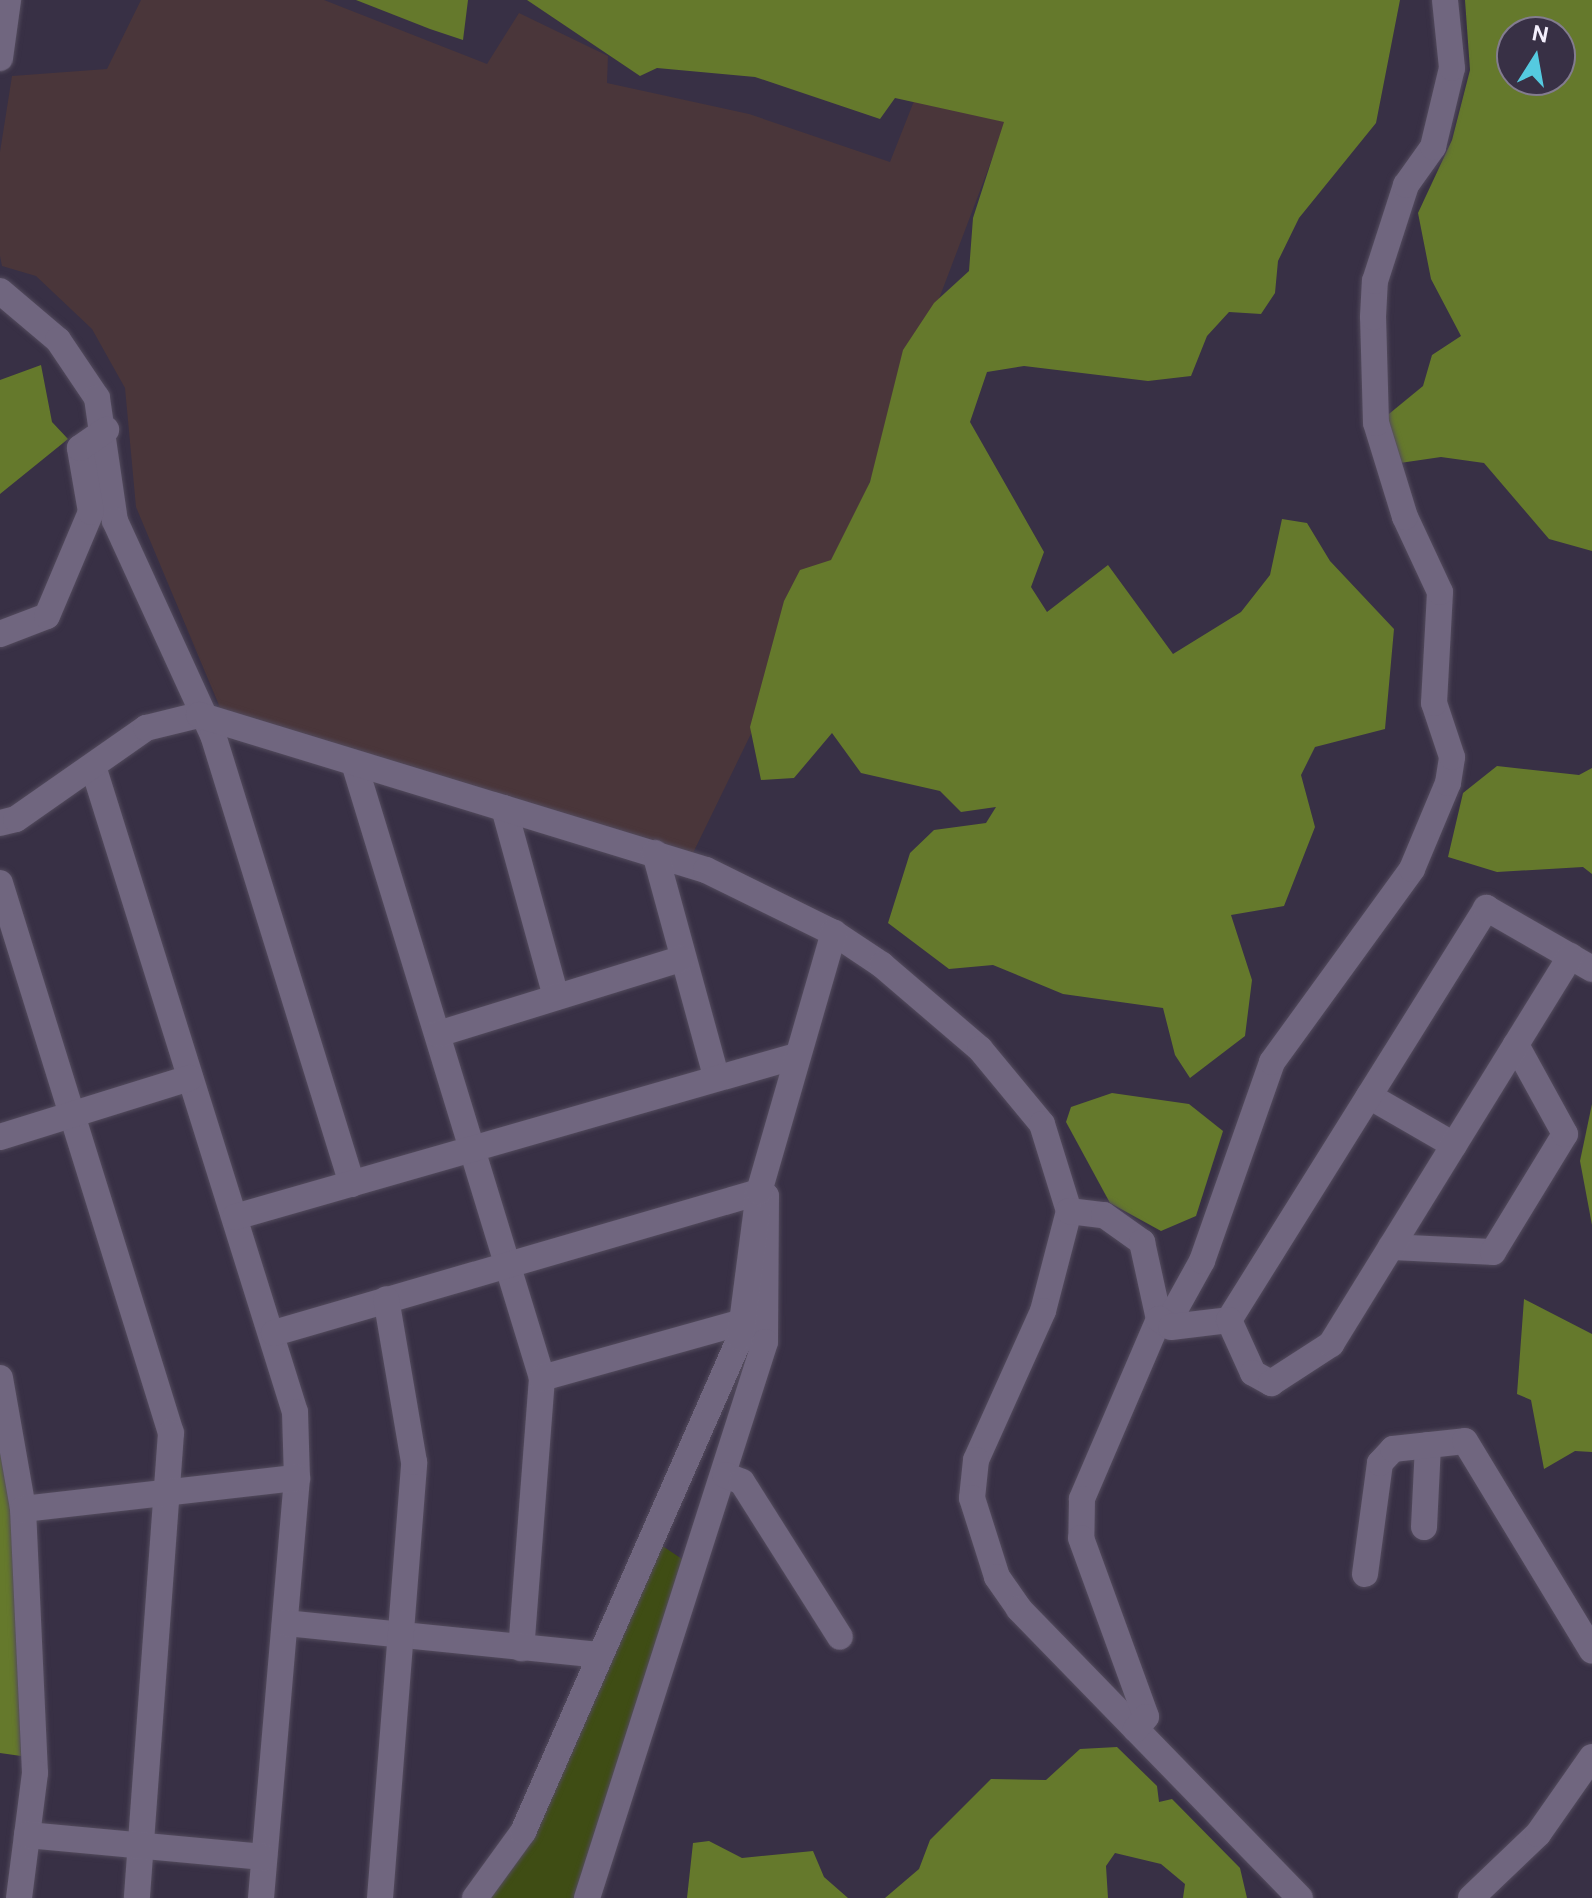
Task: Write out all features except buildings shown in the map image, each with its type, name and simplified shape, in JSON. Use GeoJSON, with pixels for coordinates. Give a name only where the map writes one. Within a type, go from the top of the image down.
{"type":"FeatureCollection","features":[{"type":"Feature","properties":{"kind":"street"},"geometry":{"type":"LineString","coordinates":[[0,58],[8,0]]}},
{"type":"Feature","properties":{"kind":"street"},"geometry":{"type":"LineString","coordinates":[[1159,1319],[1171,1317],[1202,1261],[1272,1062],[1412,869],[1448,783],[1452,757],[1434,703],[1433,668],[1440,592],[1405,517],[1376,423],[1373,317],[1375,281],[1406,185],[1433,147],[1452,68],[1445,0]]}},
{"type":"Feature","properties":{"kind":"street"},"geometry":{"type":"LineString","coordinates":[[0,291],[80,368],[106,430],[115,521],[199,715],[213,735],[352,1184]]}},
{"type":"Feature","properties":{"kind":"street"},"geometry":{"type":"LineString","coordinates":[[0,634],[47,616],[91,512],[80,448],[106,430]]}},
{"type":"Feature","properties":{"kind":"street"},"geometry":{"type":"LineString","coordinates":[[0,823],[93,766],[146,728],[199,715],[655,853],[834,933],[980,1049],[1042,1124],[1069,1211],[1043,1311],[987,1423],[972,1498],[981,1540],[1019,1609],[1300,1898]]}},
{"type":"Feature","properties":{"kind":"street"},"geometry":{"type":"LineString","coordinates":[[354,763],[542,1378],[521,1648]]}},
{"type":"Feature","properties":{"kind":"street"},"geometry":{"type":"LineString","coordinates":[[93,766],[190,1078],[274,1333],[295,1412],[297,1478],[261,1898]]}},
{"type":"Feature","properties":{"kind":"street"},"geometry":{"type":"LineString","coordinates":[[504,808],[556,997]]}},
{"type":"Feature","properties":{"kind":"street"},"geometry":{"type":"LineString","coordinates":[[655,853],[681,959],[716,1076]]}},
{"type":"Feature","properties":{"kind":"street"},"geometry":{"type":"LineString","coordinates":[[0,883],[75,1112],[171,1433],[171,1492],[137,1898]]}},
{"type":"Feature","properties":{"kind":"street"},"geometry":{"type":"LineString","coordinates":[[1486,908],[1581,963],[1516,1045],[1331,1344],[1271,1383],[1253,1373],[1229,1320],[1486,908]]}},
{"type":"Feature","properties":{"kind":"street"},"geometry":{"type":"LineString","coordinates":[[475,1898],[523,1832],[742,1322],[759,1192],[834,933]]}},
{"type":"Feature","properties":{"kind":"street"},"geometry":{"type":"LineString","coordinates":[[438,1034],[681,959]]}},
{"type":"Feature","properties":{"kind":"street"},"geometry":{"type":"LineString","coordinates":[[1391,1247],[1493,1252],[1565,1134],[1516,1045]]}},
{"type":"Feature","properties":{"kind":"street"},"geometry":{"type":"LineString","coordinates":[[235,1217],[474,1150],[716,1076],[796,1056]]}},
{"type":"Feature","properties":{"kind":"street"},"geometry":{"type":"LineString","coordinates":[[0,1137],[190,1078]]}},
{"type":"Feature","properties":{"kind":"street"},"geometry":{"type":"LineString","coordinates":[[1369,1096],[1454,1145]]}},
{"type":"Feature","properties":{"kind":"street"},"geometry":{"type":"LineString","coordinates":[[274,1333],[759,1192],[766,1196],[765,1342],[725,1475],[587,1898]]}},
{"type":"Feature","properties":{"kind":"street"},"geometry":{"type":"LineString","coordinates":[[1069,1211],[1104,1215],[1142,1242],[1159,1319],[1082,1499],[1081,1538],[1146,1717],[1136,1729]]}},
{"type":"Feature","properties":{"kind":"street"},"geometry":{"type":"LineString","coordinates":[[380,1898],[414,1462],[386,1299]]}},
{"type":"Feature","properties":{"kind":"street"},"geometry":{"type":"LineString","coordinates":[[1159,1319],[1171,1327],[1229,1320]]}},
{"type":"Feature","properties":{"kind":"street"},"geometry":{"type":"LineString","coordinates":[[542,1378],[742,1322]]}},
{"type":"Feature","properties":{"kind":"street"},"geometry":{"type":"LineString","coordinates":[[0,1378],[23,1509],[35,1773],[19,1898]]}},
{"type":"Feature","properties":{"kind":"street"},"geometry":{"type":"LineString","coordinates":[[1365,1574],[1380,1463],[1393,1449],[1465,1441],[1477,1454],[1592,1651]]}},
{"type":"Feature","properties":{"kind":"street"},"geometry":{"type":"LineString","coordinates":[[1424,1527],[1428,1445]]}},
{"type":"Feature","properties":{"kind":"street"},"geometry":{"type":"LineString","coordinates":[[725,1475],[742,1482],[840,1637]]}},
{"type":"Feature","properties":{"kind":"street"},"geometry":{"type":"LineString","coordinates":[[23,1509],[297,1478]]}},
{"type":"Feature","properties":{"kind":"street"},"geometry":{"type":"LineString","coordinates":[[285,1623],[600,1655]]}},
{"type":"Feature","properties":{"kind":"street"},"geometry":{"type":"LineString","coordinates":[[1471,1898],[1538,1834],[1592,1757]]}},
{"type":"Feature","properties":{"kind":"street"},"geometry":{"type":"LineString","coordinates":[[27,1835],[264,1857]]}},
{"type":"Feature","properties":{"kind":"shaded area"},"geometry":{"type":"Polygon","coordinates":[[[141,0],[324,0],[487,64],[519,13],[608,56],[607,83],[749,114],[890,162],[914,101],[1006,122],[856,518],[693,853],[221,710],[136,507],[125,388],[92,329],[36,276],[2,266],[0,256],[0,152],[12,76],[107,69],[141,0]]]}},
{"type":"Feature","properties":{"kind":"green space"},"geometry":{"type":"Polygon","coordinates":[[[356,0],[468,0],[463,40],[430,29],[356,0]]]}},
{"type":"Feature","properties":{"kind":"green space"},"geometry":{"type":"Polygon","coordinates":[[[527,0],[1400,0],[1376,123],[1299,218],[1278,261],[1275,293],[1261,314],[1229,312],[1207,336],[1191,376],[1148,381],[1024,366],[987,372],[970,422],[1044,552],[1031,587],[1047,612],[1108,565],[1173,654],[1241,612],[1270,575],[1282,519],[1307,523],[1330,561],[1394,629],[1385,729],[1315,747],[1301,775],[1315,827],[1284,906],[1231,915],[1252,980],[1245,1036],[1190,1078],[1175,1055],[1163,1008],[1063,994],[993,965],[949,969],[888,923],[910,853],[934,830],[986,823],[996,807],[961,812],[940,791],[861,773],[832,733],[794,778],[761,780],[750,727],[784,601],[800,570],[831,560],[870,482],[903,350],[934,303],[969,271],[973,218],[1004,122],[895,98],[880,119],[755,77],[657,68],[640,76],[527,0]]]}},
{"type":"Feature","properties":{"kind":"green space"},"geometry":{"type":"Polygon","coordinates":[[[1465,0],[1592,0],[1592,551],[1549,539],[1484,463],[1441,457],[1400,463],[1384,418],[1423,386],[1432,355],[1461,336],[1431,279],[1418,213],[1452,140],[1470,70],[1465,0]]]}},
{"type":"Feature","properties":{"kind":"green space"},"geometry":{"type":"Polygon","coordinates":[[[41,365],[52,422],[68,439],[0,494],[0,380],[41,365]]]}},
{"type":"Feature","properties":{"kind":"green space"},"geometry":{"type":"Polygon","coordinates":[[[1497,766],[1579,775],[1592,768],[1592,874],[1583,867],[1497,872],[1448,857],[1463,793],[1497,766]]]}},
{"type":"Feature","properties":{"kind":"green space"},"geometry":{"type":"Polygon","coordinates":[[[1112,1093],[1189,1104],[1223,1131],[1196,1216],[1161,1231],[1110,1203],[1066,1122],[1071,1107],[1112,1093]]]}},
{"type":"Feature","properties":{"kind":"green space"},"geometry":{"type":"Polygon","coordinates":[[[1592,1104],[1592,1225],[1580,1161],[1592,1104]]]}},
{"type":"Feature","properties":{"kind":"green space"},"geometry":{"type":"Polygon","coordinates":[[[1524,1299],[1592,1334],[1592,1452],[1575,1451],[1544,1469],[1531,1400],[1517,1394],[1524,1299]]]}},
{"type":"Feature","properties":{"kind":"green space"},"geometry":{"type":"Polygon","coordinates":[[[0,1437],[12,1469],[21,1756],[0,1753],[0,1437]]]}},
{"type":"Feature","properties":{"kind":"green space"},"geometry":{"type":"Polygon","coordinates":[[[661,1545],[688,1563],[579,1898],[487,1898],[661,1545]]]}},
{"type":"Feature","properties":{"kind":"green space"},"geometry":{"type":"Polygon","coordinates":[[[1117,1747],[1157,1786],[1159,1802],[1172,1799],[1240,1868],[1247,1898],[1183,1898],[1185,1884],[1161,1864],[1115,1853],[1106,1866],[1108,1898],[885,1898],[919,1869],[930,1840],[991,1779],[1046,1780],[1080,1749],[1117,1747]]]}},
{"type":"Feature","properties":{"kind":"green space"},"geometry":{"type":"Polygon","coordinates":[[[709,1841],[742,1858],[813,1851],[824,1877],[848,1898],[687,1898],[693,1843],[709,1841]]]}}]}
